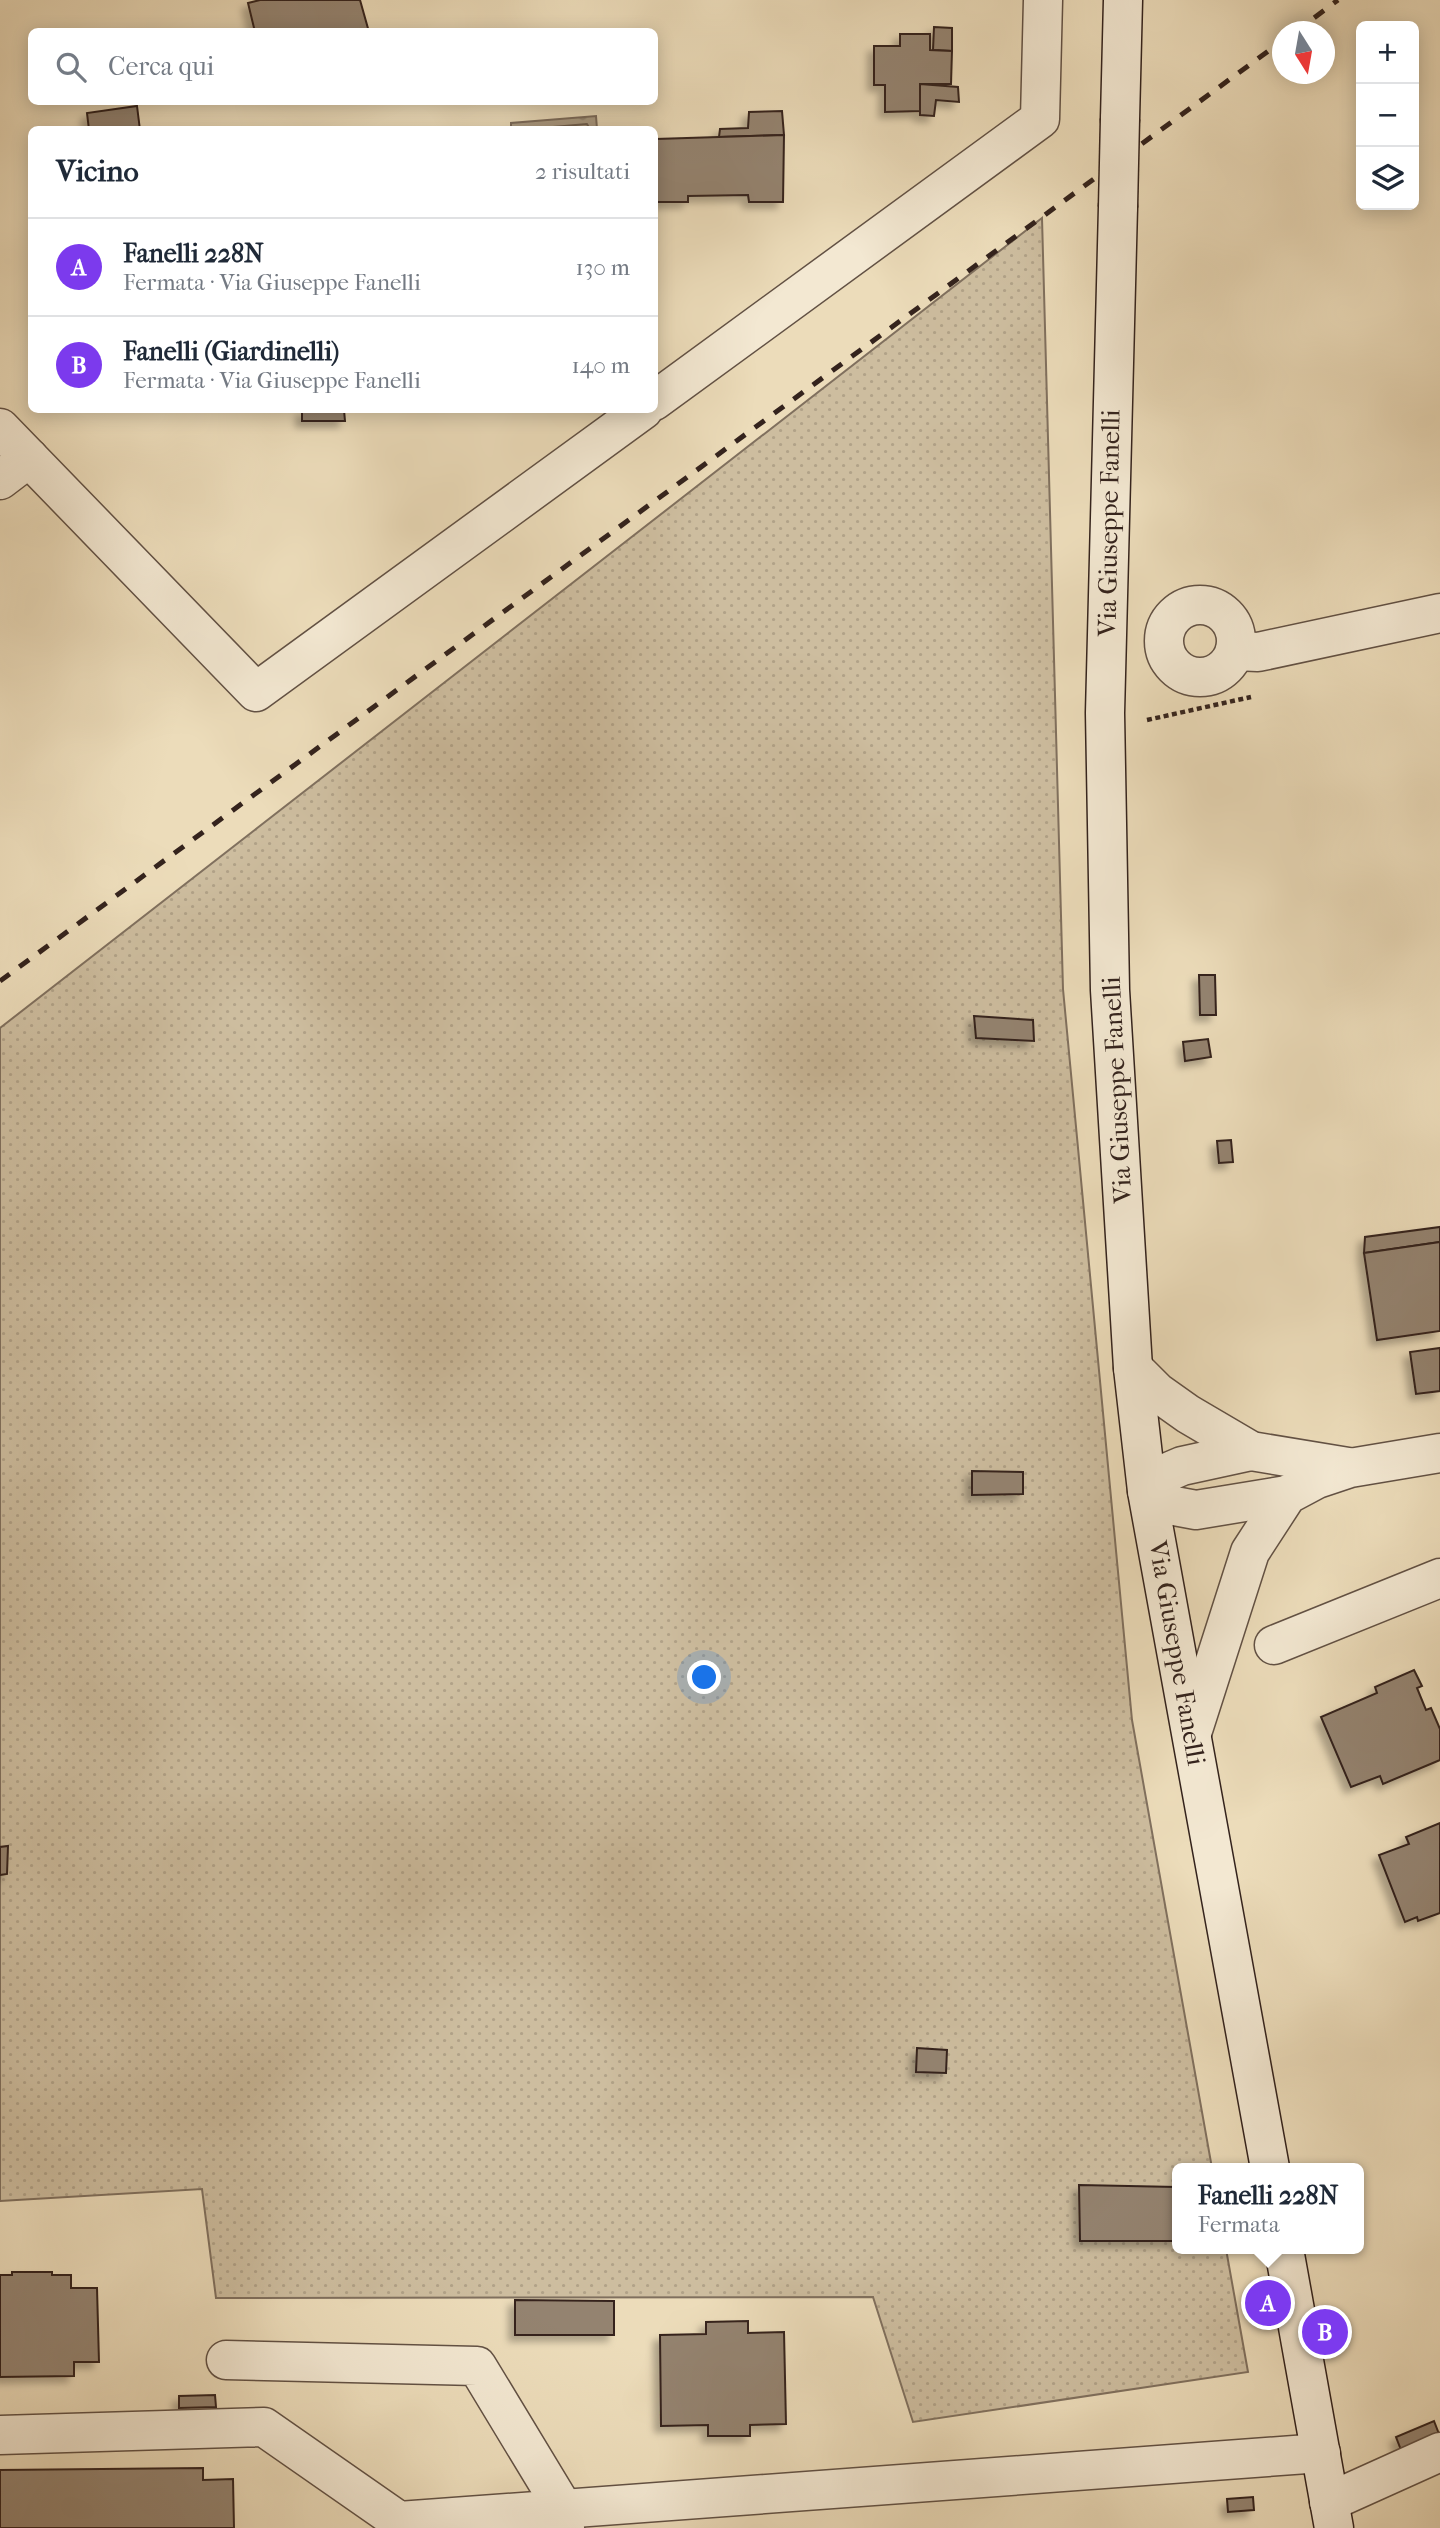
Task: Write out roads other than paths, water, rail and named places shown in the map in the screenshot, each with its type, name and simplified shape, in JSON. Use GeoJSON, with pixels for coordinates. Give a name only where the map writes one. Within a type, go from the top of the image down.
{"type":"FeatureCollection","features":[{"type":"Feature","properties":{"kind":"street"},"geometry":{"type":"LineString","coordinates":[[658,398],[1040,119],[1043,0]]}},
{"type":"Feature","properties":{"kind":"street","name":"Via Giuseppe Fanelli"},"geometry":{"type":"LineString","coordinates":[[1123,0],[1105,713],[1110,990],[1133,1368],[1147,1491],[1269,2163]]}},
{"type":"Feature","properties":{"kind":"street"},"geometry":{"type":"LineString","coordinates":[[0,429],[14,469],[256,692],[639,413]]}},
{"type":"Feature","properties":{"kind":"street"},"geometry":{"type":"LineString","coordinates":[[1235,651],[1258,652],[1440,613]]}},
{"type":"Feature","properties":{"kind":"street"},"geometry":{"type":"LineString","coordinates":[[1133,1368],[1157,1392],[1188,1414],[1251,1451],[1350,1468]]}},
{"type":"Feature","properties":{"kind":"street"},"geometry":{"type":"LineString","coordinates":[[1251,1451],[1182,1466],[1161,1475],[1147,1491],[1169,1505],[1196,1510],[1287,1495],[1317,1479],[1350,1468],[1440,1453]]}},
{"type":"Feature","properties":{"kind":"street"},"geometry":{"type":"LineString","coordinates":[[1192,1733],[1250,1552],[1287,1495]]}},
{"type":"Feature","properties":{"kind":"street"},"geometry":{"type":"LineString","coordinates":[[1275,1645],[1440,1578]]}},
{"type":"Feature","properties":{"kind":"street"},"geometry":{"type":"LineString","coordinates":[[1285,2254],[1332,2515],[1440,2452]]}},
{"type":"Feature","properties":{"kind":"street"},"geometry":{"type":"LineString","coordinates":[[226,2360],[477,2365],[564,2518]]}},
{"type":"Feature","properties":{"kind":"street"},"geometry":{"type":"LineString","coordinates":[[0,2435],[264,2427],[399,2521],[564,2518],[1321,2453]]}},
{"type":"Feature","properties":{"kind":"water"},"geometry":{"type":"Polygon","coordinates":[[[596,116],[597,126],[511,126],[511,123],[596,116]]]}},
{"type":"Feature","properties":{"kind":"railway"},"geometry":{"type":"LineString","coordinates":[[1310,21],[1338,0]]}},
{"type":"Feature","properties":{"kind":"railway"},"geometry":{"type":"LineString","coordinates":[[0,981],[1272,48]]}},
{"type":"Feature","properties":{"kind":"place","name":"Fanelli 228N"},"geometry":{"type":"Point","coordinates":[1268,2303]}},
{"type":"Feature","properties":{"kind":"place","name":"Fanelli (Giardinelli)"},"geometry":{"type":"Point","coordinates":[1325,2332]}}]}
